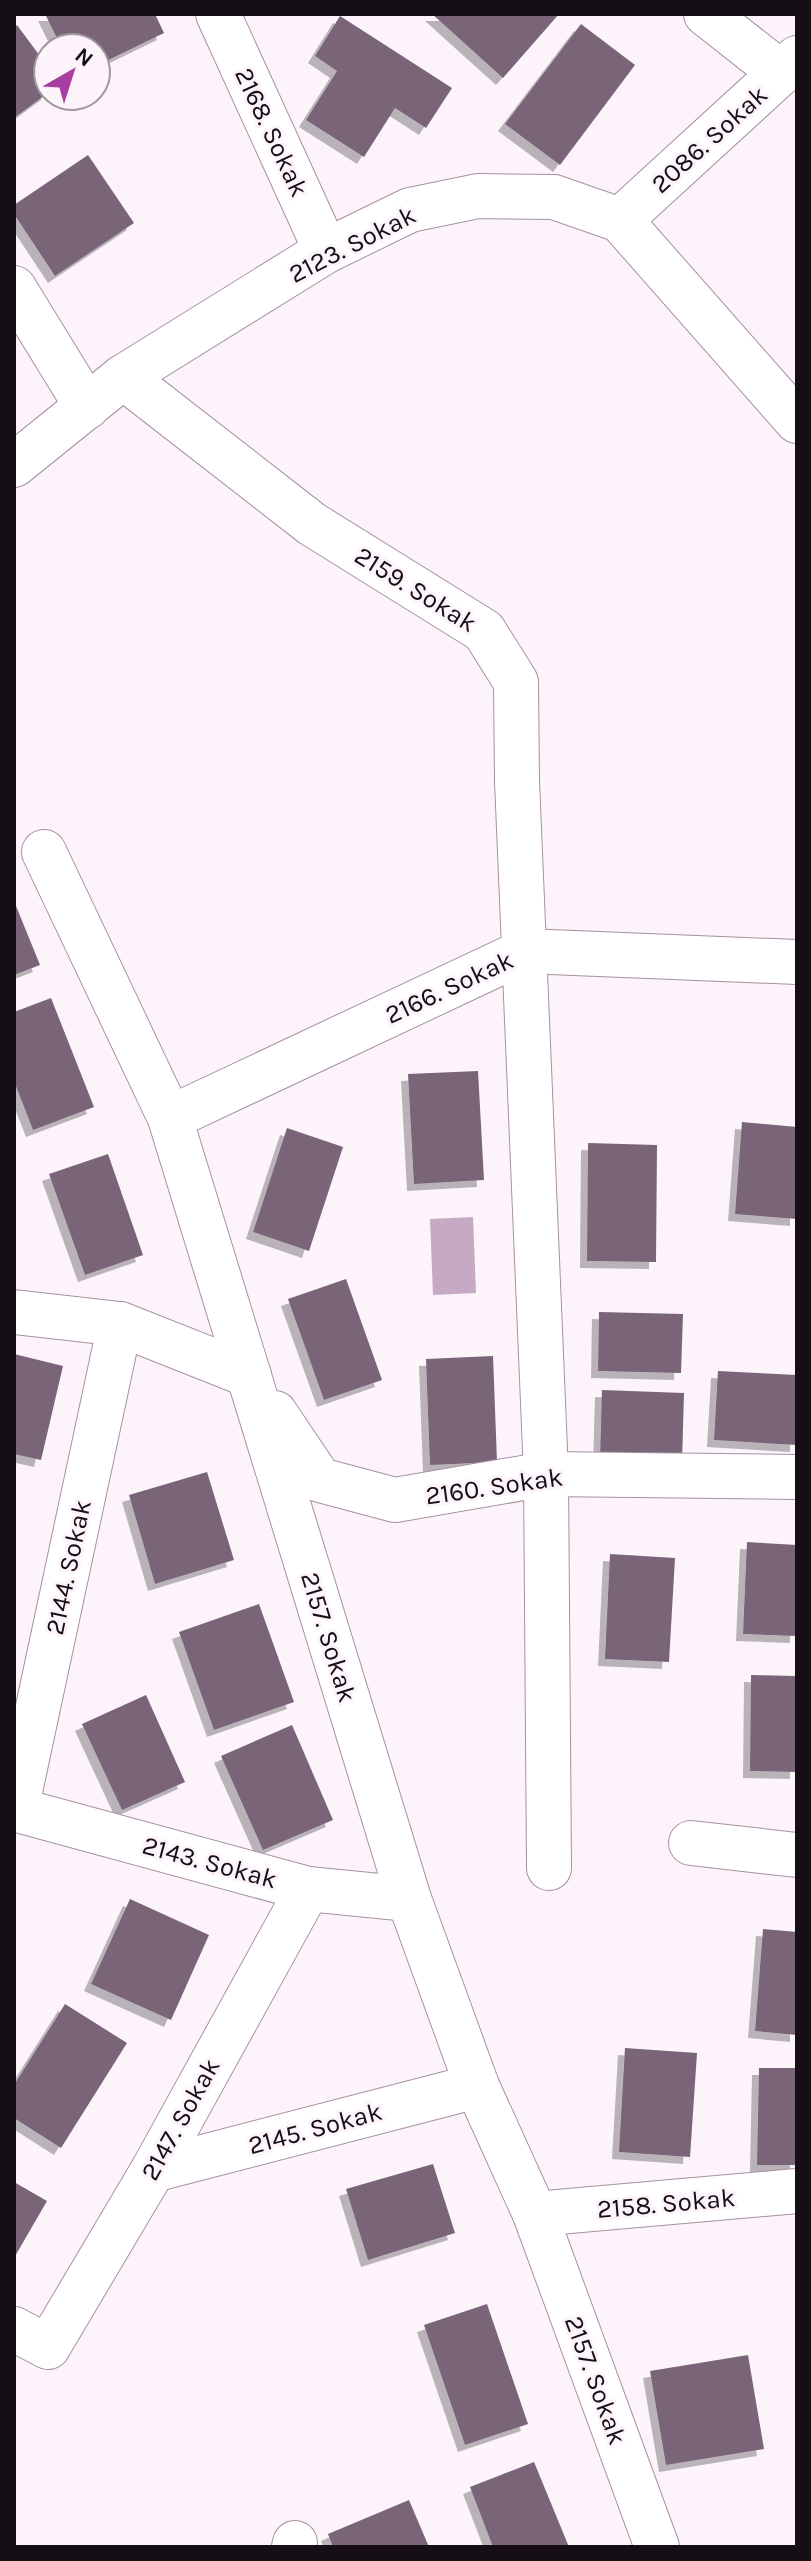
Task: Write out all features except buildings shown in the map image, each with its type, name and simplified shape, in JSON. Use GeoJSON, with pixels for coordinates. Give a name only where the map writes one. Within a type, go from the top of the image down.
{"type":"FeatureCollection","features":[{"type":"Feature","properties":{"kind":"street","name":"2168. Sokak"},"geometry":{"type":"LineString","coordinates":[[218,14],[326,251]]}},
{"type":"Feature","properties":{"kind":"street"},"geometry":{"type":"LineString","coordinates":[[706,14],[789,65]]}},
{"type":"Feature","properties":{"kind":"street","name":"2086. Sokak"},"geometry":{"type":"LineString","coordinates":[[620,220],[789,65]]}},
{"type":"Feature","properties":{"kind":"street","name":"2123. Sokak"},"geometry":{"type":"LineString","coordinates":[[14,465],[123,377],[326,251],[410,210],[478,196],[554,197],[620,220],[797,421]]}},
{"type":"Feature","properties":{"kind":"street"},"geometry":{"type":"LineString","coordinates":[[14,288],[87,407]]}},
{"type":"Feature","properties":{"kind":"street","name":"2159. Sokak"},"geometry":{"type":"LineString","coordinates":[[123,377],[312,524],[484,631],[516,682],[517,781],[546,1474],[549,1868]]}},
{"type":"Feature","properties":{"kind":"street","name":"2157. Sokak"},"geometry":{"type":"LineString","coordinates":[[44,852],[170,1118],[409,1899],[477,2086],[535,2214],[657,2547]]}},
{"type":"Feature","properties":{"kind":"street","name":"2166. Sokak"},"geometry":{"type":"LineString","coordinates":[[170,1118],[525,951],[797,962]]}},
{"type":"Feature","properties":{"kind":"street"},"geometry":{"type":"LineString","coordinates":[[14,1312],[120,1324],[249,1375]]}},
{"type":"Feature","properties":{"kind":"street","name":"2144. Sokak"},"geometry":{"type":"LineString","coordinates":[[15,1809],[120,1324]]}},
{"type":"Feature","properties":{"kind":"street","name":"2160. Sokak"},"geometry":{"type":"LineString","coordinates":[[249,1375],[320,1480],[395,1500],[546,1474],[797,1477]]}},
{"type":"Feature","properties":{"kind":"street","name":"2143. Sokak"},"geometry":{"type":"LineString","coordinates":[[15,1809],[308,1889],[409,1899]]}},
{"type":"Feature","properties":{"kind":"street"},"geometry":{"type":"LineString","coordinates":[[691,1843],[797,1855]]}},
{"type":"Feature","properties":{"kind":"street","name":"2147. Sokak"},"geometry":{"type":"LineString","coordinates":[[31,2338],[153,2170],[308,1889]]}},
{"type":"Feature","properties":{"kind":"street","name":"2145. Sokak"},"geometry":{"type":"LineString","coordinates":[[153,2170],[477,2086]]}},
{"type":"Feature","properties":{"kind":"street","name":"2158. Sokak"},"geometry":{"type":"LineString","coordinates":[[535,2214],[797,2191]]}},
{"type":"Feature","properties":{"kind":"shaded area"},"geometry":{"type":"Polygon","coordinates":[[[473,1217],[476,1293],[433,1295],[430,1219],[473,1217]]]}}]}
